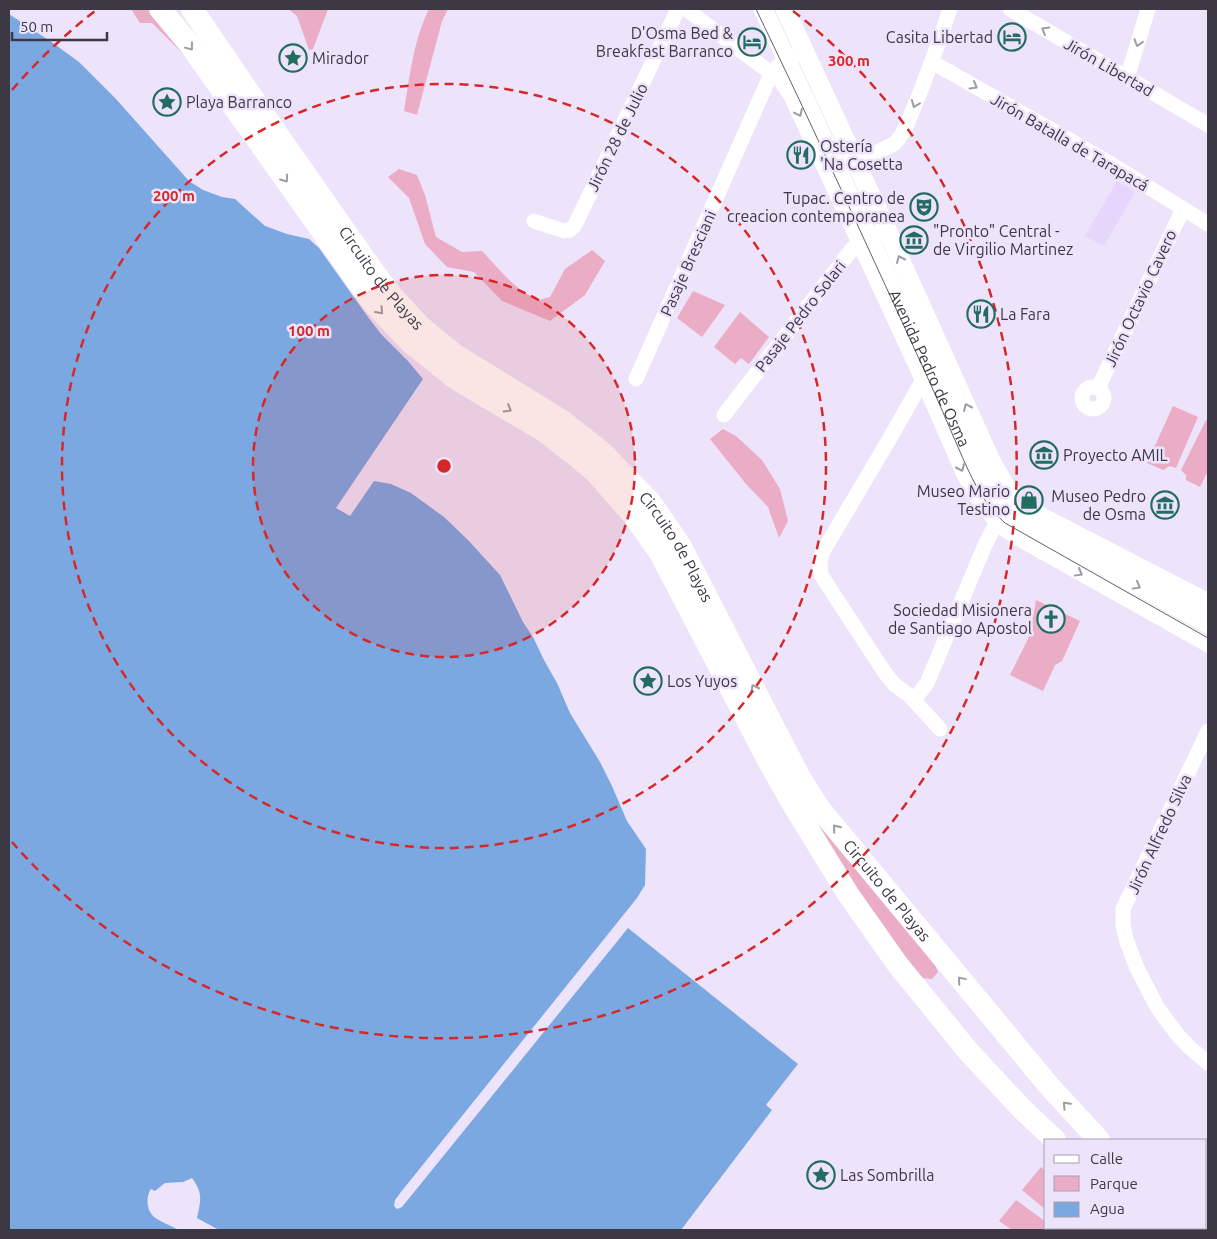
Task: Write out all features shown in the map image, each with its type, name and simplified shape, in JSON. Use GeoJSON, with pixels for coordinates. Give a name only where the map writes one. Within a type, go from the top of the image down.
{"type":"FeatureCollection","features":[{"type":"Feature","properties":{"kind":"highway","name":"Circuito de Playas"},"geometry":{"type":"LineString","coordinates":[[160,9],[190,45],[368,296],[390,322],[411,343],[456,379],[544,431],[576,456],[597,474],[633,515],[660,553],[770,764],[848,894],[908,978],[968,1051],[1023,1110],[1054,1139]]}},
{"type":"Feature","properties":{"kind":"highway","name":"Circuito de Playas"},"geometry":{"type":"LineString","coordinates":[[192,9],[374,271],[420,326],[454,354],[561,420],[603,453],[651,503],[680,545],[799,776],[819,808],[1043,1080],[1098,1139]]}},
{"type":"Feature","properties":{"kind":"main road","name":"Avenida Pedro de Osma"},"geometry":{"type":"LineString","coordinates":[[763,9],[838,171],[864,240],[934,374],[1006,487],[1004,510]]}},
{"type":"Feature","properties":{"kind":"main road","name":"Avenida Pedro de Osma"},"geometry":{"type":"LineString","coordinates":[[785,9],[887,230],[934,374]]}},
{"type":"Feature","properties":{"kind":"main road","name":"Avenida Pedro de Osma"},"geometry":{"type":"LineString","coordinates":[[1004,510],[1034,513],[1208,603]]}},
{"type":"Feature","properties":{"kind":"main road","name":"Avenida Pedro de Osma"},"geometry":{"type":"LineString","coordinates":[[1004,510],[1012,517],[1208,624]]}},
{"type":"Feature","properties":{"kind":"street","name":"Jirón 28 de Julio"},"geometry":{"type":"LineString","coordinates":[[534,221],[564,230],[570,230],[575,225],[678,9]]}},
{"type":"Feature","properties":{"kind":"street","name":"Avenida Pedro de Osma"},"geometry":{"type":"LineString","coordinates":[[686,9],[780,80],[791,96],[864,240]]}},
{"type":"Feature","properties":{"kind":"street"},"geometry":{"type":"LineString","coordinates":[[838,171],[899,140],[932,62],[950,9]]}},
{"type":"Feature","properties":{"kind":"street","name":"Jirón Libertad"},"geometry":{"type":"LineString","coordinates":[[1010,9],[1208,125]]}},
{"type":"Feature","properties":{"kind":"street"},"geometry":{"type":"LineString","coordinates":[[1127,78],[1148,9]]}},
{"type":"Feature","properties":{"kind":"street","name":"Pasaje Bresciani"},"geometry":{"type":"LineString","coordinates":[[636,379],[771,74],[786,59],[805,51]]}},
{"type":"Feature","properties":{"kind":"street","name":"Jirón Batalla de Tarapacá"},"geometry":{"type":"LineString","coordinates":[[932,62],[1114,166],[1208,224]]}},
{"type":"Feature","properties":{"kind":"street","name":"Jirón Octavio Cavero"},"geometry":{"type":"LineString","coordinates":[[1098,388],[1183,209]]}},
{"type":"Feature","properties":{"kind":"street","name":"Pasaje Pedro Solari"},"geometry":{"type":"LineString","coordinates":[[724,415],[852,249],[864,240],[887,230]]}},
{"type":"Feature","properties":{"kind":"street","name":"Avenida Pedro de Osma"},"geometry":{"type":"LineString","coordinates":[[934,374],[964,476],[980,502],[1004,510],[1003,529],[1208,645]]}},
{"type":"Feature","properties":{"kind":"street"},"geometry":{"type":"LineString","coordinates":[[934,374],[822,553],[820,564],[821,575],[885,673],[895,685],[914,700],[940,729]]}},
{"type":"Feature","properties":{"kind":"street"},"geometry":{"type":"LineString","coordinates":[[914,700],[927,683],[985,545],[1004,510]]}},
{"type":"Feature","properties":{"kind":"street","name":"Jirón Alfredo Silva"},"geometry":{"type":"LineString","coordinates":[[1208,731],[1123,910],[1123,925],[1127,942],[1137,968],[1157,1007],[1178,1034],[1208,1063]]}},
{"type":"Feature","properties":{"kind":"shaded area"},"geometry":{"type":"Polygon","coordinates":[[[1117,181],[1135,192],[1104,246],[1085,236],[1117,181]]]}},
{"type":"Feature","properties":{"kind":"green space"},"geometry":{"type":"Polygon","coordinates":[[[131,9],[150,9],[193,64],[152,23],[140,23],[131,9]]]}},
{"type":"Feature","properties":{"kind":"green space"},"geometry":{"type":"Polygon","coordinates":[[[288,9],[328,9],[313,49],[309,50],[297,16],[288,9]]]}},
{"type":"Feature","properties":{"kind":"green space"},"geometry":{"type":"Polygon","coordinates":[[[429,9],[448,9],[442,21],[417,115],[404,111],[416,46],[429,9]]]}},
{"type":"Feature","properties":{"kind":"green space"},"geometry":{"type":"Polygon","coordinates":[[[399,169],[417,175],[425,195],[436,237],[462,252],[482,251],[524,293],[539,300],[550,297],[565,269],[592,250],[605,261],[585,295],[550,321],[502,301],[474,272],[447,267],[425,244],[409,198],[388,177],[399,169]]]}},
{"type":"Feature","properties":{"kind":"green space"},"geometry":{"type":"Polygon","coordinates":[[[693,291],[725,305],[702,337],[677,318],[693,291]]]}},
{"type":"Feature","properties":{"kind":"green space"},"geometry":{"type":"Polygon","coordinates":[[[740,312],[769,337],[749,364],[741,358],[735,364],[714,347],[740,312]]]}},
{"type":"Feature","properties":{"kind":"green space"},"geometry":{"type":"Polygon","coordinates":[[[1173,406],[1198,417],[1176,468],[1170,466],[1163,470],[1147,463],[1173,406]]]}},
{"type":"Feature","properties":{"kind":"green space"},"geometry":{"type":"Polygon","coordinates":[[[1206,420],[1208,421],[1208,471],[1200,487],[1186,480],[1186,475],[1181,470],[1206,420]]]}},
{"type":"Feature","properties":{"kind":"green space"},"geometry":{"type":"Polygon","coordinates":[[[723,429],[736,436],[762,460],[780,489],[788,521],[779,538],[768,507],[746,484],[710,439],[723,429]]]}},
{"type":"Feature","properties":{"kind":"green space"},"geometry":{"type":"Polygon","coordinates":[[[1036,600],[1080,621],[1062,661],[1055,665],[1043,691],[1010,675],[1030,635],[1036,600]]]}},
{"type":"Feature","properties":{"kind":"green space"},"geometry":{"type":"Polygon","coordinates":[[[800,796],[932,958],[938,972],[932,979],[923,978],[910,967],[793,798],[800,796]]]}},
{"type":"Feature","properties":{"kind":"green space"},"geometry":{"type":"Polygon","coordinates":[[[1041,1167],[1044,1170],[1044,1208],[1022,1190],[1041,1167]]]}},
{"type":"Feature","properties":{"kind":"green space"},"geometry":{"type":"Polygon","coordinates":[[[1016,1200],[1044,1221],[1044,1229],[1056,1230],[1012,1230],[999,1221],[1016,1200]]]}},
{"type":"Feature","properties":{"kind":"water"},"geometry":{"type":"Polygon","coordinates":[[[9,14],[79,62],[116,99],[189,181],[203,190],[222,197],[235,199],[265,226],[309,239],[319,248],[381,334],[423,379],[336,508],[350,516],[374,481],[391,484],[411,493],[444,517],[500,575],[523,622],[557,683],[570,713],[600,762],[627,821],[646,849],[645,885],[637,898],[401,1192],[395,1200],[394,1206],[397,1209],[402,1207],[628,928],[798,1064],[766,1105],[772,1110],[681,1230],[219,1230],[197,1218],[200,1197],[198,1188],[192,1178],[183,1182],[165,1183],[155,1191],[151,1189],[148,1195],[147,1202],[153,1216],[179,1230],[9,1230],[9,14]]]}},
{"type":"Feature","properties":{"kind":"tram line"},"geometry":{"type":"LineString","coordinates":[[756,9],[863,237],[967,468],[983,498],[1005,523],[1208,638]]}},
{"type":"Feature","properties":{"kind":"place","name":"Casita Libertad"},"geometry":{"type":"Point","coordinates":[1012,37]}},
{"type":"Feature","properties":{"kind":"place","name":"D'Osma Bed & Breakfast Barranco"},"geometry":{"type":"Point","coordinates":[752,42]}},
{"type":"Feature","properties":{"kind":"place","name":"Mirador"},"geometry":{"type":"Point","coordinates":[293,58]}},
{"type":"Feature","properties":{"kind":"place","name":"Playa Barranco"},"geometry":{"type":"Point","coordinates":[167,102]}},
{"type":"Feature","properties":{"kind":"place","name":"Ostería 'Na Cosetta"},"geometry":{"type":"Point","coordinates":[801,155]}},
{"type":"Feature","properties":{"kind":"place","name":"Tupac. Centro de creacion contemporanea"},"geometry":{"type":"Point","coordinates":[924,207]}},
{"type":"Feature","properties":{"kind":"place","name":"\"Pronto\" Central - de Virgilio Martinez"},"geometry":{"type":"Point","coordinates":[914,240]}},
{"type":"Feature","properties":{"kind":"place","name":"La Fara"},"geometry":{"type":"Point","coordinates":[981,314]}},
{"type":"Feature","properties":{"kind":"place","name":"Proyecto AMIL"},"geometry":{"type":"Point","coordinates":[1044,455]}},
{"type":"Feature","properties":{"kind":"place","name":"Museo Mario Testino"},"geometry":{"type":"Point","coordinates":[1029,500]}},
{"type":"Feature","properties":{"kind":"place","name":"Museo Pedro de Osma"},"geometry":{"type":"Point","coordinates":[1165,505]}},
{"type":"Feature","properties":{"kind":"place","name":"Sociedad Misionera de Santiago Apostol"},"geometry":{"type":"Point","coordinates":[1051,619]}},
{"type":"Feature","properties":{"kind":"place","name":"Los Yuyos"},"geometry":{"type":"Point","coordinates":[648,681]}},
{"type":"Feature","properties":{"kind":"place","name":"Las Sombrilla"},"geometry":{"type":"Point","coordinates":[821,1175]}}]}
